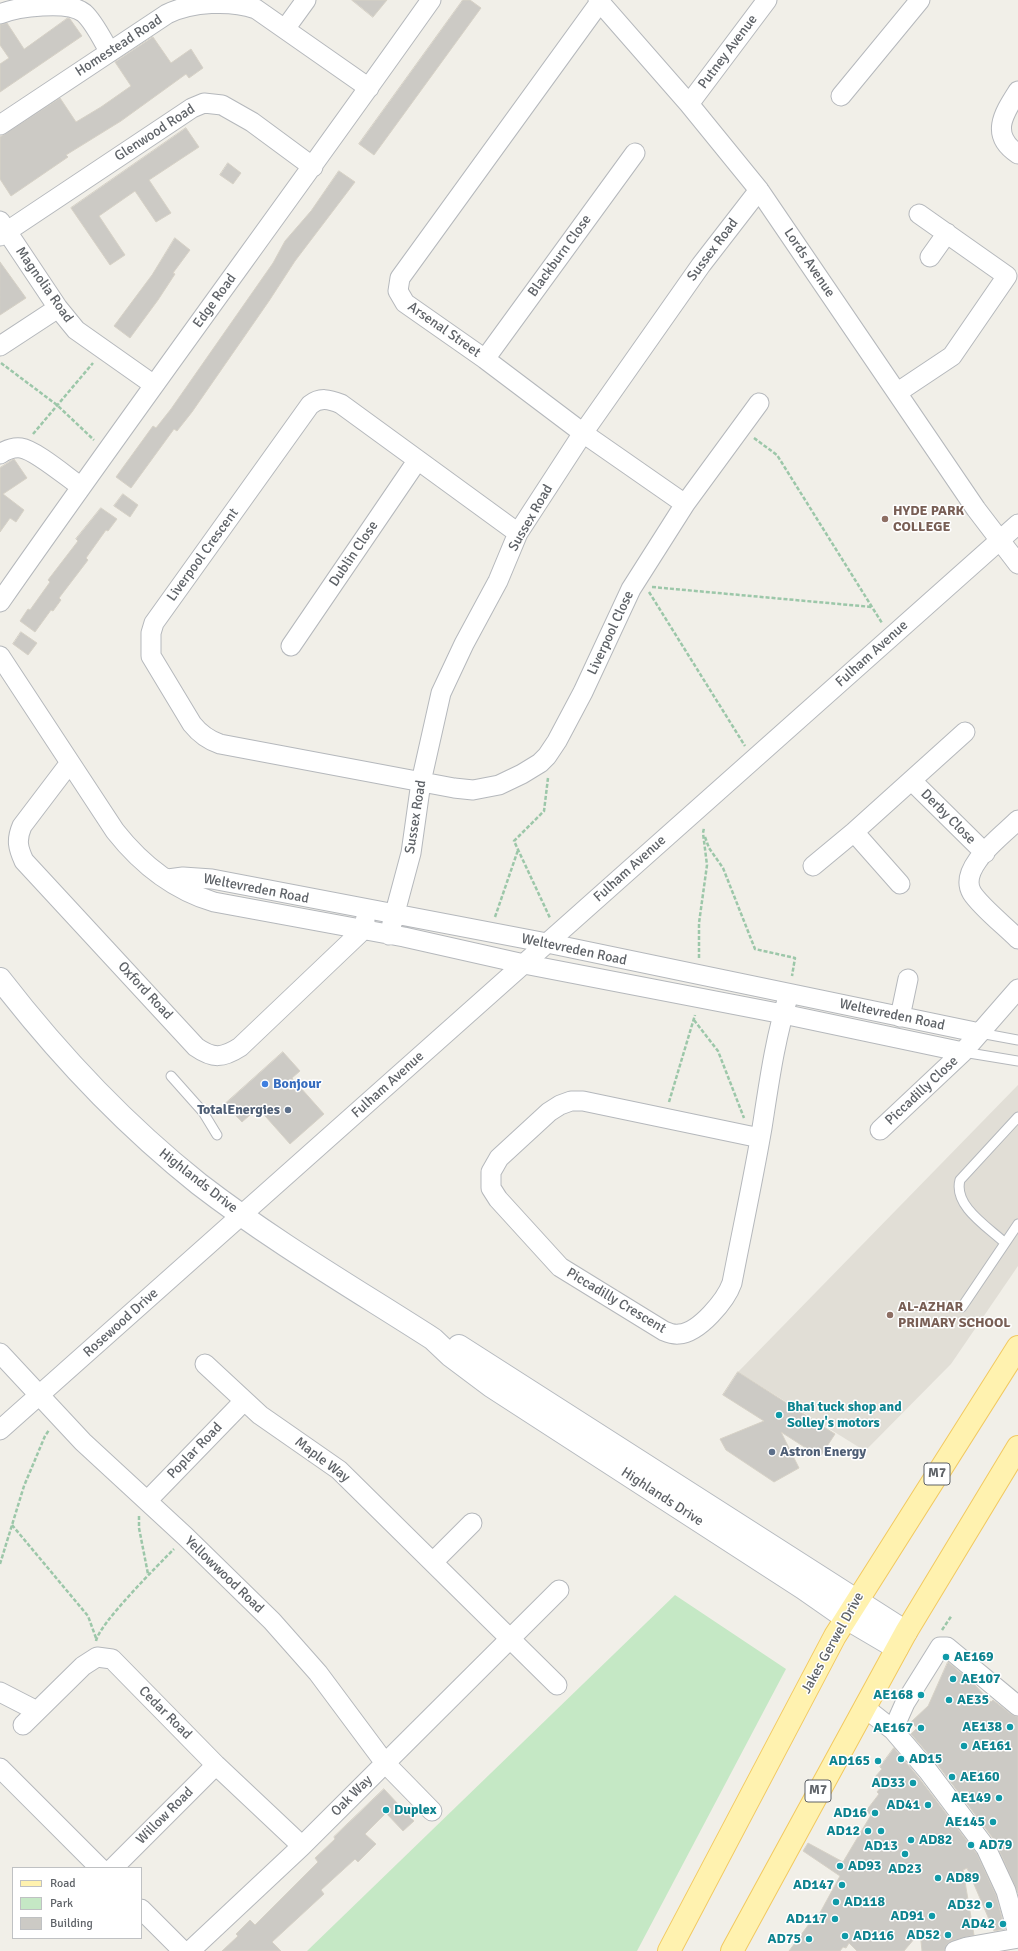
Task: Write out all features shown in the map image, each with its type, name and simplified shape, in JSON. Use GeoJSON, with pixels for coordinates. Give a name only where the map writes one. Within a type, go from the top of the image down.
{"type":"FeatureCollection","features":[{"type":"Feature","properties":{"kind":"main road","name":"Highlands Drive"},"geometry":{"type":"LineString","coordinates":[[0,979],[57,1048],[114,1108],[157,1149],[200,1184],[242,1215],[433,1339],[448,1342],[461,1347],[659,1485],[901,1640]]}},
{"type":"Feature","properties":{"kind":"main road","name":"Jakes Gerwel Drive"},"geometry":{"type":"LineString","coordinates":[[669,1951],[851,1609],[1018,1347]]}},
{"type":"Feature","properties":{"kind":"main road","name":"M7"},"geometry":{"type":"LineString","coordinates":[[732,1951],[901,1640],[1018,1447]]}},
{"type":"Feature","properties":{"kind":"street"},"geometry":{"type":"LineString","coordinates":[[285,29],[306,0]]}},
{"type":"Feature","properties":{"kind":"street","name":"Edge Road"},"geometry":{"type":"LineString","coordinates":[[0,602],[80,486],[313,167],[431,0]]}},
{"type":"Feature","properties":{"kind":"street","name":"Putney Avenue"},"geometry":{"type":"LineString","coordinates":[[689,104],[767,0]]}},
{"type":"Feature","properties":{"kind":"street"},"geometry":{"type":"LineString","coordinates":[[841,96],[920,0]]}},
{"type":"Feature","properties":{"kind":"street","name":"Lords Avenue"},"geometry":{"type":"LineString","coordinates":[[599,1],[689,104],[759,190],[999,541],[1018,564]]}},
{"type":"Feature","properties":{"kind":"street","name":"Arsenal Street"},"geometry":{"type":"LineString","coordinates":[[599,1],[398,282],[398,291],[405,303],[485,359],[583,433],[685,504]]}},
{"type":"Feature","properties":{"kind":"street","name":"Homestead Road"},"geometry":{"type":"LineString","coordinates":[[0,125],[109,51],[167,14],[180,8],[199,4],[232,3],[248,6],[265,15],[369,88]]}},
{"type":"Feature","properties":{"kind":"street"},"geometry":{"type":"LineString","coordinates":[[0,14],[17,9],[37,7],[66,7],[75,9],[87,16],[109,51]]}},
{"type":"Feature","properties":{"kind":"street"},"geometry":{"type":"LineString","coordinates":[[1018,90],[1004,113],[1001,130],[1007,144],[1018,154]]}},
{"type":"Feature","properties":{"kind":"street","name":"Glenwood Road"},"geometry":{"type":"LineString","coordinates":[[2,229],[192,108],[204,103],[222,105],[246,119],[313,167]]}},
{"type":"Feature","properties":{"kind":"street","name":"Blackburn Close"},"geometry":{"type":"LineString","coordinates":[[485,359],[635,153]]}},
{"type":"Feature","properties":{"kind":"street","name":"Sussex Road"},"geometry":{"type":"LineString","coordinates":[[389,935],[411,853],[421,782],[441,693],[464,644],[498,580],[518,533],[583,433],[701,265],[759,190]]}},
{"type":"Feature","properties":{"kind":"street"},"geometry":{"type":"LineString","coordinates":[[898,392],[952,356],[1007,276],[920,214]]}},
{"type":"Feature","properties":{"kind":"street","name":"Magnolia Road"},"geometry":{"type":"LineString","coordinates":[[2,229],[58,308],[76,330],[154,385]]}},
{"type":"Feature","properties":{"kind":"street"},"geometry":{"type":"LineString","coordinates":[[930,257],[947,233]]}},
{"type":"Feature","properties":{"kind":"street"},"geometry":{"type":"LineString","coordinates":[[0,346],[58,308]]}},
{"type":"Feature","properties":{"kind":"street","name":"Liverpool Crescent"},"geometry":{"type":"LineString","coordinates":[[421,782],[220,744],[210,740],[200,733],[192,724],[160,673],[152,656],[150,644],[151,633],[158,618],[310,405],[315,401],[327,399],[341,404],[417,461],[518,533]]}},
{"type":"Feature","properties":{"kind":"street","name":"Liverpool Close"},"geometry":{"type":"LineString","coordinates":[[421,782],[473,790],[487,788],[522,774],[540,763],[557,741],[583,692],[631,589],[685,504],[759,403]]}},
{"type":"Feature","properties":{"kind":"street"},"geometry":{"type":"LineString","coordinates":[[0,454],[14,448],[21,448],[31,452],[80,486]]}},
{"type":"Feature","properties":{"kind":"street","name":"Dublin Close"},"geometry":{"type":"LineString","coordinates":[[291,646],[417,461]]}},
{"type":"Feature","properties":{"kind":"street","name":"Fulham Avenue"},"geometry":{"type":"LineString","coordinates":[[242,1215],[1018,524]]}},
{"type":"Feature","properties":{"kind":"street","name":"Weltevreden Road"},"geometry":{"type":"LineString","coordinates":[[0,656],[69,764],[131,852],[148,868],[168,879],[185,891],[214,902],[389,935],[524,964],[783,1014],[964,1052]]}},
{"type":"Feature","properties":{"kind":"street","name":"Derby Close"},"geometry":{"type":"LineString","coordinates":[[813,866],[912,781],[965,732]]}},
{"type":"Feature","properties":{"kind":"street","name":"Oxford Road"},"geometry":{"type":"LineString","coordinates":[[69,764],[22,826],[17,838],[18,849],[27,864],[196,1047],[206,1054],[217,1056],[229,1054],[240,1047],[363,930]]}},
{"type":"Feature","properties":{"kind":"street","name":"Derby Close"},"geometry":{"type":"LineString","coordinates":[[912,781],[985,852]]}},
{"type":"Feature","properties":{"kind":"street"},"geometry":{"type":"LineString","coordinates":[[1018,820],[976,862],[968,877],[969,886],[975,897],[1018,939]]}},
{"type":"Feature","properties":{"kind":"street"},"geometry":{"type":"LineString","coordinates":[[854,832],[900,884]]}},
{"type":"Feature","properties":{"kind":"street","name":"Weltevreden Road"},"geometry":{"type":"LineString","coordinates":[[168,879],[183,877],[212,879],[547,943],[980,1033]]}},
{"type":"Feature","properties":{"kind":"street"},"geometry":{"type":"LineString","coordinates":[[363,930],[368,910]]}},
{"type":"Feature","properties":{"kind":"street"},"geometry":{"type":"LineString","coordinates":[[900,1017],[908,978]]}},
{"type":"Feature","properties":{"kind":"street","name":"Piccadilly Close"},"geometry":{"type":"LineString","coordinates":[[880,1130],[964,1052],[1018,989]]}},
{"type":"Feature","properties":{"kind":"street","name":"Piccadilly Crescent"},"geometry":{"type":"LineString","coordinates":[[760,1138],[583,1101],[565,1102],[549,1112],[499,1158],[491,1172],[490,1183],[498,1199],[560,1267],[664,1331],[677,1335],[688,1332],[699,1326],[729,1293],[732,1283],[760,1138],[783,1014],[789,994]]}},
{"type":"Feature","properties":{"kind":"street","name":"Rosewood Drive"},"geometry":{"type":"LineString","coordinates":[[0,1430],[242,1215]]}},
{"type":"Feature","properties":{"kind":"street","name":"Yellowwood Road"},"geometry":{"type":"LineString","coordinates":[[0,1353],[59,1417],[272,1621],[318,1673],[385,1763],[432,1811]]}},
{"type":"Feature","properties":{"kind":"street","name":"Maple Way"},"geometry":{"type":"LineString","coordinates":[[206,1364],[244,1401],[277,1428],[339,1470],[557,1685]]}},
{"type":"Feature","properties":{"kind":"street","name":"Poplar Road"},"geometry":{"type":"LineString","coordinates":[[147,1501],[244,1401]]}},
{"type":"Feature","properties":{"kind":"street"},"geometry":{"type":"LineString","coordinates":[[433,1562],[472,1523]]}},
{"type":"Feature","properties":{"kind":"street","name":"Oak Way"},"geometry":{"type":"LineString","coordinates":[[190,1951],[302,1846],[559,1590]]}},
{"type":"Feature","properties":{"kind":"street"},"geometry":{"type":"LineString","coordinates":[[893,1730],[905,1703],[940,1648],[947,1647],[1018,1706]]}},
{"type":"Feature","properties":{"kind":"street"},"geometry":{"type":"LineString","coordinates":[[23,1725],[83,1666],[97,1657]]}},
{"type":"Feature","properties":{"kind":"street","name":"Cedar Road"},"geometry":{"type":"LineString","coordinates":[[97,1657],[112,1659],[216,1764],[302,1846]]}},
{"type":"Feature","properties":{"kind":"street"},"geometry":{"type":"LineString","coordinates":[[0,1692],[37,1711]]}},
{"type":"Feature","properties":{"kind":"street"},"geometry":{"type":"LineString","coordinates":[[864,1707],[893,1730],[928,1771],[986,1848],[1006,1891],[1018,1934]]}},
{"type":"Feature","properties":{"kind":"street","name":"Willow Road"},"geometry":{"type":"LineString","coordinates":[[114,1867],[216,1764]]}},
{"type":"Feature","properties":{"kind":"street"},"geometry":{"type":"LineString","coordinates":[[0,1768],[99,1867]]}},
{"type":"Feature","properties":{"kind":"street"},"geometry":{"type":"LineString","coordinates":[[142,1911],[183,1951]]}},
{"type":"Feature","properties":{"kind":"street"},"geometry":{"type":"LineString","coordinates":[[955,1951],[967,1947],[1018,1938]]}},
{"type":"Feature","properties":{"kind":"lane"},"geometry":{"type":"LineString","coordinates":[[980,1033],[1018,1040]]}},
{"type":"Feature","properties":{"kind":"lane"},"geometry":{"type":"LineString","coordinates":[[964,1052],[1018,1061]]}},
{"type":"Feature","properties":{"kind":"lane"},"geometry":{"type":"LineString","coordinates":[[171,1076],[203,1112],[217,1135]]}},
{"type":"Feature","properties":{"kind":"lane"},"geometry":{"type":"LineString","coordinates":[[1005,1243],[966,1208],[961,1201],[958,1187],[960,1180],[1018,1118]]}},
{"type":"Feature","properties":{"kind":"lane"},"geometry":{"type":"LineString","coordinates":[[962,1307],[1018,1224]]}},
{"type":"Feature","properties":{"kind":"path"},"geometry":{"type":"LineString","coordinates":[[21,448],[104,350]]}},
{"type":"Feature","properties":{"kind":"path"},"geometry":{"type":"LineString","coordinates":[[0,362],[56,405],[78,428],[106,451]]}},
{"type":"Feature","properties":{"kind":"path"},"geometry":{"type":"LineString","coordinates":[[741,427],[777,455],[891,637]]}},
{"type":"Feature","properties":{"kind":"path"},"geometry":{"type":"LineString","coordinates":[[754,760],[646,587],[872,607]]}},
{"type":"Feature","properties":{"kind":"path"},"geometry":{"type":"LineString","coordinates":[[540,763],[549,773],[544,811],[514,841],[548,916]]}},
{"type":"Feature","properties":{"kind":"path"},"geometry":{"type":"LineString","coordinates":[[696,975],[699,956],[699,923],[707,865],[703,833],[706,822]]}},
{"type":"Feature","properties":{"kind":"path"},"geometry":{"type":"LineString","coordinates":[[703,833],[709,848],[723,868],[755,949],[795,958],[789,994]]}},
{"type":"Feature","properties":{"kind":"path"},"geometry":{"type":"LineString","coordinates":[[495,918],[518,850]]}},
{"type":"Feature","properties":{"kind":"path"},"geometry":{"type":"LineString","coordinates":[[664,1118],[700,998]]}},
{"type":"Feature","properties":{"kind":"path"},"geometry":{"type":"LineString","coordinates":[[694,1020],[718,1051],[744,1117],[742,1134]]}},
{"type":"Feature","properties":{"kind":"path"},"geometry":{"type":"LineString","coordinates":[[0,1564],[24,1486],[45,1436],[59,1417]]}},
{"type":"Feature","properties":{"kind":"path"},"geometry":{"type":"LineString","coordinates":[[147,1501],[139,1516],[139,1522],[148,1575]]}},
{"type":"Feature","properties":{"kind":"path"},"geometry":{"type":"LineString","coordinates":[[12,1525],[88,1616],[96,1639],[97,1657]]}},
{"type":"Feature","properties":{"kind":"path"},"geometry":{"type":"LineString","coordinates":[[96,1639],[109,1620],[148,1575],[186,1537]]}},
{"type":"Feature","properties":{"kind":"shaded area","name":"AL-AZHAR PRIMARY SCHOOL"},"geometry":{"type":"Polygon","coordinates":[[[1018,1085],[1018,1266],[951,1364],[865,1451],[738,1372],[1018,1085]]]}},
{"type":"Feature","properties":{"kind":"green space"},"geometry":{"type":"Polygon","coordinates":[[[675,1595],[786,1669],[637,1951],[307,1951],[675,1595]]]}},
{"type":"Feature","properties":{"kind":"building"},"geometry":{"type":"Polygon","coordinates":[[[352,0],[387,0],[373,17],[352,0]]]}},
{"type":"Feature","properties":{"kind":"building"},"geometry":{"type":"Polygon","coordinates":[[[463,0],[470,0],[481,8],[374,155],[359,144],[463,0]]]}},
{"type":"Feature","properties":{"kind":"building"},"geometry":{"type":"Polygon","coordinates":[[[68,18],[82,36],[0,92],[0,64],[9,58],[0,45],[0,25],[7,23],[24,49],[68,18]]]}},
{"type":"Feature","properties":{"kind":"building"},"geometry":{"type":"Polygon","coordinates":[[[153,37],[171,63],[191,49],[203,68],[189,78],[186,74],[121,121],[66,155],[68,157],[11,196],[0,179],[0,137],[60,98],[76,122],[101,107],[131,86],[115,62],[153,37]]]}},
{"type":"Feature","properties":{"kind":"building"},"geometry":{"type":"Polygon","coordinates":[[[186,128],[199,147],[149,180],[171,213],[156,222],[135,191],[99,216],[125,255],[110,265],[71,208],[186,128]]]}},
{"type":"Feature","properties":{"kind":"building"},"geometry":{"type":"Polygon","coordinates":[[[228,163],[241,173],[233,184],[220,175],[228,163]]]}},
{"type":"Feature","properties":{"kind":"building"},"geometry":{"type":"Polygon","coordinates":[[[339,171],[355,182],[295,261],[192,412],[177,431],[174,429],[131,488],[116,477],[153,426],[156,428],[171,409],[273,263],[285,241],[311,211],[339,171]]]}},
{"type":"Feature","properties":{"kind":"building"},"geometry":{"type":"Polygon","coordinates":[[[175,238],[190,250],[173,273],[175,274],[158,300],[130,338],[114,326],[152,275],[175,238]]]}},
{"type":"Feature","properties":{"kind":"building"},"geometry":{"type":"Polygon","coordinates":[[[0,262],[26,298],[0,315],[0,262]]]}},
{"type":"Feature","properties":{"kind":"building"},"geometry":{"type":"Polygon","coordinates":[[[14,459],[27,478],[3,494],[24,510],[16,522],[10,518],[0,532],[0,468],[14,459]]]}},
{"type":"Feature","properties":{"kind":"building"},"geometry":{"type":"Polygon","coordinates":[[[123,494],[138,505],[130,517],[114,506],[123,494]]]}},
{"type":"Feature","properties":{"kind":"building"},"geometry":{"type":"Polygon","coordinates":[[[101,508],[117,519],[108,531],[106,530],[86,558],[88,560],[59,598],[61,600],[53,611],[51,610],[35,632],[20,621],[28,609],[30,610],[50,582],[48,580],[78,541],[76,539],[101,508]]]}},
{"type":"Feature","properties":{"kind":"building"},"geometry":{"type":"Polygon","coordinates":[[[21,632],[37,643],[28,655],[13,644],[21,632]]]}},
{"type":"Feature","properties":{"kind":"building"},"geometry":{"type":"Polygon","coordinates":[[[283,1052],[300,1071],[292,1078],[324,1114],[290,1144],[258,1108],[242,1122],[225,1104],[283,1052]]]}},
{"type":"Feature","properties":{"kind":"building"},"geometry":{"type":"Polygon","coordinates":[[[738,1372],[835,1434],[820,1457],[781,1432],[799,1468],[774,1482],[726,1450],[720,1439],[764,1421],[723,1395],[738,1372]]]}},
{"type":"Feature","properties":{"kind":"building"},"geometry":{"type":"Polygon","coordinates":[[[948,1662],[974,1684],[991,1702],[993,1700],[1011,1714],[1018,1717],[1018,1893],[995,1841],[937,1764],[911,1734],[917,1728],[911,1722],[928,1706],[948,1662]]]}},
{"type":"Feature","properties":{"kind":"building"},"geometry":{"type":"Polygon","coordinates":[[[894,1748],[977,1854],[996,1895],[1005,1929],[994,1931],[967,1868],[963,1870],[974,1935],[951,1941],[947,1944],[944,1951],[922,1951],[920,1932],[904,1951],[857,1951],[849,1943],[846,1948],[843,1947],[840,1951],[789,1951],[812,1920],[815,1922],[840,1876],[803,1851],[808,1843],[843,1862],[871,1815],[866,1811],[879,1794],[877,1792],[884,1783],[875,1777],[882,1769],[880,1767],[894,1748]]]}},
{"type":"Feature","properties":{"kind":"building"},"geometry":{"type":"Polygon","coordinates":[[[384,1789],[414,1821],[403,1831],[386,1813],[365,1834],[376,1844],[358,1862],[355,1859],[321,1890],[324,1894],[272,1942],[281,1951],[222,1951],[238,1936],[236,1934],[250,1920],[255,1925],[318,1862],[315,1858],[335,1839],[334,1837],[384,1789]]]}},
{"type":"Feature","properties":{"kind":"place","name":"HYDE PARK COLLEGE"},"geometry":{"type":"Point","coordinates":[885,519]}},
{"type":"Feature","properties":{"kind":"place","name":"Bonjour"},"geometry":{"type":"Point","coordinates":[265,1084]}},
{"type":"Feature","properties":{"kind":"place","name":"TotalEnergies"},"geometry":{"type":"Point","coordinates":[288,1110]}},
{"type":"Feature","properties":{"kind":"place","name":"AL-AZHAR PRIMARY SCHOOL"},"geometry":{"type":"Point","coordinates":[890,1315]}},
{"type":"Feature","properties":{"kind":"place","name":"Bhai tuck shop and Solley's motors"},"geometry":{"type":"Point","coordinates":[779,1415]}},
{"type":"Feature","properties":{"kind":"place","name":"Astron Energy"},"geometry":{"type":"Point","coordinates":[772,1452]}},
{"type":"Feature","properties":{"kind":"place","name":"AE169"},"geometry":{"type":"Point","coordinates":[946,1657]}},
{"type":"Feature","properties":{"kind":"place","name":"AE107"},"geometry":{"type":"Point","coordinates":[953,1679]}},
{"type":"Feature","properties":{"kind":"place","name":"AE168"},"geometry":{"type":"Point","coordinates":[921,1695]}},
{"type":"Feature","properties":{"kind":"place","name":"AE35"},"geometry":{"type":"Point","coordinates":[949,1700]}},
{"type":"Feature","properties":{"kind":"place","name":"AE138"},"geometry":{"type":"Point","coordinates":[1010,1727]}},
{"type":"Feature","properties":{"kind":"place","name":"AE167"},"geometry":{"type":"Point","coordinates":[921,1728]}},
{"type":"Feature","properties":{"kind":"place","name":"AE161"},"geometry":{"type":"Point","coordinates":[964,1746]}},
{"type":"Feature","properties":{"kind":"place","name":"AD15"},"geometry":{"type":"Point","coordinates":[901,1759]}},
{"type":"Feature","properties":{"kind":"place","name":"AD165"},"geometry":{"type":"Point","coordinates":[878,1761]}},
{"type":"Feature","properties":{"kind":"place","name":"AE160"},"geometry":{"type":"Point","coordinates":[952,1777]}},
{"type":"Feature","properties":{"kind":"place","name":"AD33"},"geometry":{"type":"Point","coordinates":[913,1783]}},
{"type":"Feature","properties":{"kind":"place","name":"AE149"},"geometry":{"type":"Point","coordinates":[999,1798]}},
{"type":"Feature","properties":{"kind":"place","name":"AD41"},"geometry":{"type":"Point","coordinates":[928,1805]}},
{"type":"Feature","properties":{"kind":"place","name":"Duplex"},"geometry":{"type":"Point","coordinates":[386,1810]}},
{"type":"Feature","properties":{"kind":"place","name":"AD16"},"geometry":{"type":"Point","coordinates":[875,1813]}},
{"type":"Feature","properties":{"kind":"place","name":"AE145"},"geometry":{"type":"Point","coordinates":[993,1822]}},
{"type":"Feature","properties":{"kind":"place","name":"AD12"},"geometry":{"type":"Point","coordinates":[868,1831]}},
{"type":"Feature","properties":{"kind":"place","name":"AD13"},"geometry":{"type":"Point","coordinates":[881,1831]}},
{"type":"Feature","properties":{"kind":"place","name":"AD82"},"geometry":{"type":"Point","coordinates":[911,1840]}},
{"type":"Feature","properties":{"kind":"place","name":"AD79"},"geometry":{"type":"Point","coordinates":[971,1845]}},
{"type":"Feature","properties":{"kind":"place","name":"AD23"},"geometry":{"type":"Point","coordinates":[905,1854]}},
{"type":"Feature","properties":{"kind":"place","name":"AD93"},"geometry":{"type":"Point","coordinates":[840,1866]}},
{"type":"Feature","properties":{"kind":"place","name":"AD89"},"geometry":{"type":"Point","coordinates":[938,1878]}},
{"type":"Feature","properties":{"kind":"place","name":"AD147"},"geometry":{"type":"Point","coordinates":[842,1885]}},
{"type":"Feature","properties":{"kind":"place","name":"AD118"},"geometry":{"type":"Point","coordinates":[836,1902]}},
{"type":"Feature","properties":{"kind":"place","name":"AD32"},"geometry":{"type":"Point","coordinates":[989,1905]}},
{"type":"Feature","properties":{"kind":"place","name":"AD91"},"geometry":{"type":"Point","coordinates":[932,1916]}},
{"type":"Feature","properties":{"kind":"place","name":"AD117"},"geometry":{"type":"Point","coordinates":[835,1919]}},
{"type":"Feature","properties":{"kind":"place","name":"AD42"},"geometry":{"type":"Point","coordinates":[1003,1924]}},
{"type":"Feature","properties":{"kind":"place","name":"AD52"},"geometry":{"type":"Point","coordinates":[948,1935]}},
{"type":"Feature","properties":{"kind":"place","name":"AD116"},"geometry":{"type":"Point","coordinates":[845,1936]}},
{"type":"Feature","properties":{"kind":"place","name":"AD75"},"geometry":{"type":"Point","coordinates":[809,1939]}}]}
